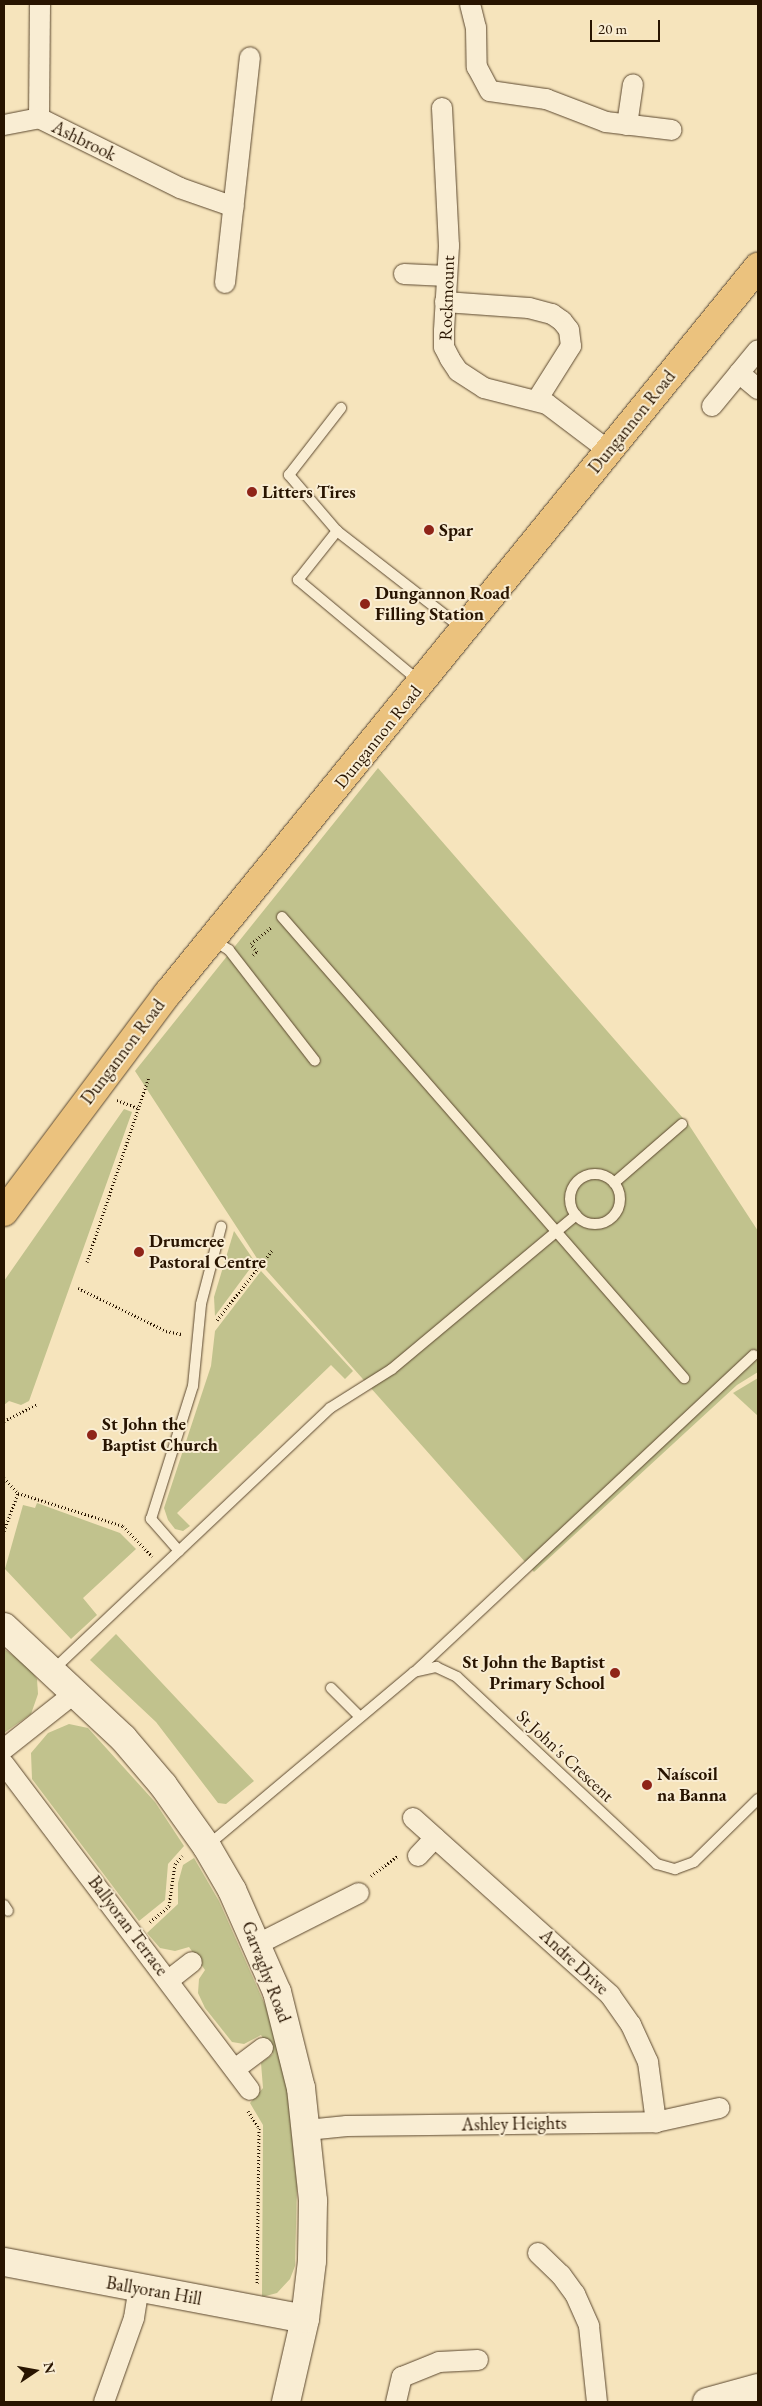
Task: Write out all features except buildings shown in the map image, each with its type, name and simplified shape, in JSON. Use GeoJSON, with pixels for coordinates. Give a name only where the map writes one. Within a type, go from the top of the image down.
{"type":"FeatureCollection","features":[{"type":"Feature","properties":{"kind":"main road","name":"Dungannon Road"},"geometry":{"type":"LineString","coordinates":[[4,1212],[212,940],[758,267]]}},
{"type":"Feature","properties":{"kind":"main road","name":"Garvaghy Road"},"geometry":{"type":"LineString","coordinates":[[4,1627],[123,1738],[206,1845],[258,1944],[277,1992],[292,2043],[308,2130],[313,2201],[312,2261],[305,2319],[286,2402]]}},
{"type":"Feature","properties":{"kind":"main road","name":"Ballyoran Hill"},"geometry":{"type":"LineString","coordinates":[[4,2262],[305,2319]]}},
{"type":"Feature","properties":{"kind":"main road"},"geometry":{"type":"LineString","coordinates":[[707,2402],[758,2388]]}},
{"type":"Feature","properties":{"kind":"street","name":"Ashbrook"},"geometry":{"type":"LineString","coordinates":[[40,4],[39,118],[180,188],[234,207]]}},
{"type":"Feature","properties":{"kind":"street"},"geometry":{"type":"LineString","coordinates":[[470,4],[476,28],[477,67],[490,91],[546,99],[590,118],[627,125],[672,130]]}},
{"type":"Feature","properties":{"kind":"street"},"geometry":{"type":"LineString","coordinates":[[225,283],[250,58]]}},
{"type":"Feature","properties":{"kind":"street"},"geometry":{"type":"LineString","coordinates":[[627,125],[633,84]]}},
{"type":"Feature","properties":{"kind":"street","name":"Rockmount"},"geometry":{"type":"LineString","coordinates":[[442,108],[449,246],[444,347],[458,371],[484,388],[537,400],[609,451]]}},
{"type":"Feature","properties":{"kind":"street"},"geometry":{"type":"LineString","coordinates":[[4,125],[39,118]]}},
{"type":"Feature","properties":{"kind":"street"},"geometry":{"type":"LineString","coordinates":[[404,274],[447,276]]}},
{"type":"Feature","properties":{"kind":"street"},"geometry":{"type":"LineString","coordinates":[[445,302],[529,308],[552,314],[562,321],[568,330],[571,346],[537,400]]}},
{"type":"Feature","properties":{"kind":"street"},"geometry":{"type":"LineString","coordinates":[[712,406],[758,350]]}},
{"type":"Feature","properties":{"kind":"street"},"geometry":{"type":"LineString","coordinates":[[739,373],[758,389]]}},
{"type":"Feature","properties":{"kind":"street"},"geometry":{"type":"LineString","coordinates":[[4,1749],[75,1693]]}},
{"type":"Feature","properties":{"kind":"street","name":"Ballyoran Terrace"},"geometry":{"type":"LineString","coordinates":[[4,1764],[250,2090]]}},
{"type":"Feature","properties":{"kind":"street","name":"Andre Drive"},"geometry":{"type":"LineString","coordinates":[[413,1818],[610,1995],[631,2025],[648,2062],[656,2122]]}},
{"type":"Feature","properties":{"kind":"street"},"geometry":{"type":"LineString","coordinates":[[418,1856],[435,1838]]}},
{"type":"Feature","properties":{"kind":"street"},"geometry":{"type":"LineString","coordinates":[[258,1944],[359,1893]]}},
{"type":"Feature","properties":{"kind":"street"},"geometry":{"type":"LineString","coordinates":[[168,1980],[192,1962]]}},
{"type":"Feature","properties":{"kind":"street"},"geometry":{"type":"LineString","coordinates":[[235,2069],[263,2048]]}},
{"type":"Feature","properties":{"kind":"street","name":"Ashley Heights"},"geometry":{"type":"LineString","coordinates":[[308,2130],[347,2126],[656,2122],[718,2108]]}},
{"type":"Feature","properties":{"kind":"street"},"geometry":{"type":"LineString","coordinates":[[538,2253],[562,2275],[575,2294],[588,2326],[597,2402]]}},
{"type":"Feature","properties":{"kind":"street"},"geometry":{"type":"LineString","coordinates":[[104,2402],[134,2318],[139,2288]]}},
{"type":"Feature","properties":{"kind":"street"},"geometry":{"type":"LineString","coordinates":[[396,2402],[402,2377],[439,2362],[478,2360]]}},
{"type":"Feature","properties":{"kind":"lane"},"geometry":{"type":"LineString","coordinates":[[341,408],[289,475],[337,531],[465,630]]}},
{"type":"Feature","properties":{"kind":"lane"},"geometry":{"type":"LineString","coordinates":[[337,531],[298,580],[421,684]]}},
{"type":"Feature","properties":{"kind":"lane"},"geometry":{"type":"LineString","coordinates":[[282,917],[684,1378]]}},
{"type":"Feature","properties":{"kind":"lane"},"geometry":{"type":"LineString","coordinates":[[212,940],[229,950],[314,1061]]}},
{"type":"Feature","properties":{"kind":"lane"},"geometry":{"type":"LineString","coordinates":[[614,1183],[682,1124]]}},
{"type":"Feature","properties":{"kind":"lane"},"geometry":{"type":"LineString","coordinates":[[601,1175],[614,1183],[620,1199],[614,1215],[599,1224],[590,1224],[576,1215],[572,1208],[570,1193],[579,1180],[601,1175]]}},
{"type":"Feature","properties":{"kind":"lane"},"geometry":{"type":"LineString","coordinates":[[51,1671],[330,1408],[392,1369],[576,1215]]}},
{"type":"Feature","properties":{"kind":"lane"},"geometry":{"type":"LineString","coordinates":[[179,1551],[151,1519],[193,1386],[196,1337],[201,1304],[221,1227]]}},
{"type":"Feature","properties":{"kind":"lane"},"geometry":{"type":"LineString","coordinates":[[414,1672],[754,1354]]}},
{"type":"Feature","properties":{"kind":"lane","name":"St John's Crescent"},"geometry":{"type":"LineString","coordinates":[[206,1845],[414,1672],[436,1667],[458,1677],[657,1864],[675,1870],[694,1862],[758,1799]]}},
{"type":"Feature","properties":{"kind":"lane"},"geometry":{"type":"LineString","coordinates":[[331,1688],[360,1716]]}},
{"type":"Feature","properties":{"kind":"path"},"geometry":{"type":"LineString","coordinates":[[240,966],[257,952],[251,944],[282,917]]}},
{"type":"Feature","properties":{"kind":"path"},"geometry":{"type":"LineString","coordinates":[[87,1262],[149,1077]]}},
{"type":"Feature","properties":{"kind":"path"},"geometry":{"type":"LineString","coordinates":[[78,1288],[166,1331],[196,1337],[214,1324],[273,1250]]}},
{"type":"Feature","properties":{"kind":"path"},"geometry":{"type":"LineString","coordinates":[[4,1420],[38,1404]]}},
{"type":"Feature","properties":{"kind":"path"},"geometry":{"type":"LineString","coordinates":[[4,1478],[18,1494],[124,1526],[162,1567]]}},
{"type":"Feature","properties":{"kind":"path"},"geometry":{"type":"LineString","coordinates":[[4,1531],[18,1494]]}},
{"type":"Feature","properties":{"kind":"path"},"geometry":{"type":"LineString","coordinates":[[134,1934],[169,1906],[178,1859],[206,1845]]}},
{"type":"Feature","properties":{"kind":"path"},"geometry":{"type":"LineString","coordinates":[[359,1893],[372,1874],[400,1855],[418,1856]]}},
{"type":"Feature","properties":{"kind":"path"},"geometry":{"type":"LineString","coordinates":[[250,2090],[245,2106],[259,2128],[256,2309]]}},
{"type":"Feature","properties":{"kind":"green space"},"geometry":{"type":"Polygon","coordinates":[[[378,768],[689,1125],[758,1231],[758,1372],[737,1385],[534,1572],[260,1263],[135,1071],[378,768]]]}},
{"type":"Feature","properties":{"kind":"green space"},"geometry":{"type":"Polygon","coordinates":[[[124,1109],[132,1112],[29,1401],[21,1405],[9,1401],[4,1405],[4,1281],[124,1109]]]}},
{"type":"Feature","properties":{"kind":"green space"},"geometry":{"type":"Polygon","coordinates":[[[234,1231],[255,1262],[215,1316],[214,1297],[234,1231]]]}},
{"type":"Feature","properties":{"kind":"green space"},"geometry":{"type":"Polygon","coordinates":[[[261,1271],[353,1371],[345,1379],[331,1365],[177,1513],[190,1526],[183,1531],[175,1529],[168,1520],[164,1508],[211,1366],[215,1331],[261,1271]]]}},
{"type":"Feature","properties":{"kind":"green space"},"geometry":{"type":"Polygon","coordinates":[[[758,1378],[758,1416],[733,1393],[758,1378]]]}},
{"type":"Feature","properties":{"kind":"green space"},"geometry":{"type":"Polygon","coordinates":[[[37,1503],[120,1533],[136,1549],[83,1598],[97,1615],[71,1639],[5,1569],[23,1505],[35,1508],[37,1503]]]}},
{"type":"Feature","properties":{"kind":"green space"},"geometry":{"type":"Polygon","coordinates":[[[116,1634],[254,1781],[226,1804],[218,1803],[156,1722],[90,1660],[116,1634]]]}},
{"type":"Feature","properties":{"kind":"green space"},"geometry":{"type":"Polygon","coordinates":[[[4,1649],[28,1666],[37,1679],[38,1694],[31,1714],[4,1733],[4,1649]]]}},
{"type":"Feature","properties":{"kind":"green space"},"geometry":{"type":"Polygon","coordinates":[[[69,1724],[88,1728],[155,1802],[184,1846],[168,1864],[165,1900],[139,1921],[32,1779],[31,1753],[48,1733],[69,1724]]]}},
{"type":"Feature","properties":{"kind":"green space"},"geometry":{"type":"Polygon","coordinates":[[[194,1858],[219,1901],[266,2007],[287,2089],[297,2186],[295,2266],[290,2279],[277,2293],[262,2297],[263,2125],[250,2103],[263,2088],[261,2063],[273,2054],[261,2035],[244,2044],[232,2042],[205,2008],[198,1993],[199,1979],[205,1970],[189,1947],[175,1951],[160,1948],[147,1933],[178,1904],[178,1883],[183,1865],[194,1858]]]}},
{"type":"Feature","properties":{"kind":"place","name":"Litters Tires"},"geometry":{"type":"Point","coordinates":[252,492]}},
{"type":"Feature","properties":{"kind":"place","name":"Spar"},"geometry":{"type":"Point","coordinates":[429,530]}},
{"type":"Feature","properties":{"kind":"place","name":"Dungannon Road Filling Station"},"geometry":{"type":"Point","coordinates":[365,604]}},
{"type":"Feature","properties":{"kind":"place","name":"Drumcree Pastoral Centre"},"geometry":{"type":"Point","coordinates":[139,1252]}},
{"type":"Feature","properties":{"kind":"place","name":"St John the Baptist Church"},"geometry":{"type":"Point","coordinates":[92,1435]}},
{"type":"Feature","properties":{"kind":"place","name":"St John the Baptist Primary School"},"geometry":{"type":"Point","coordinates":[615,1673]}},
{"type":"Feature","properties":{"kind":"place","name":"Naíscoil na Banna"},"geometry":{"type":"Point","coordinates":[647,1785]}}]}
